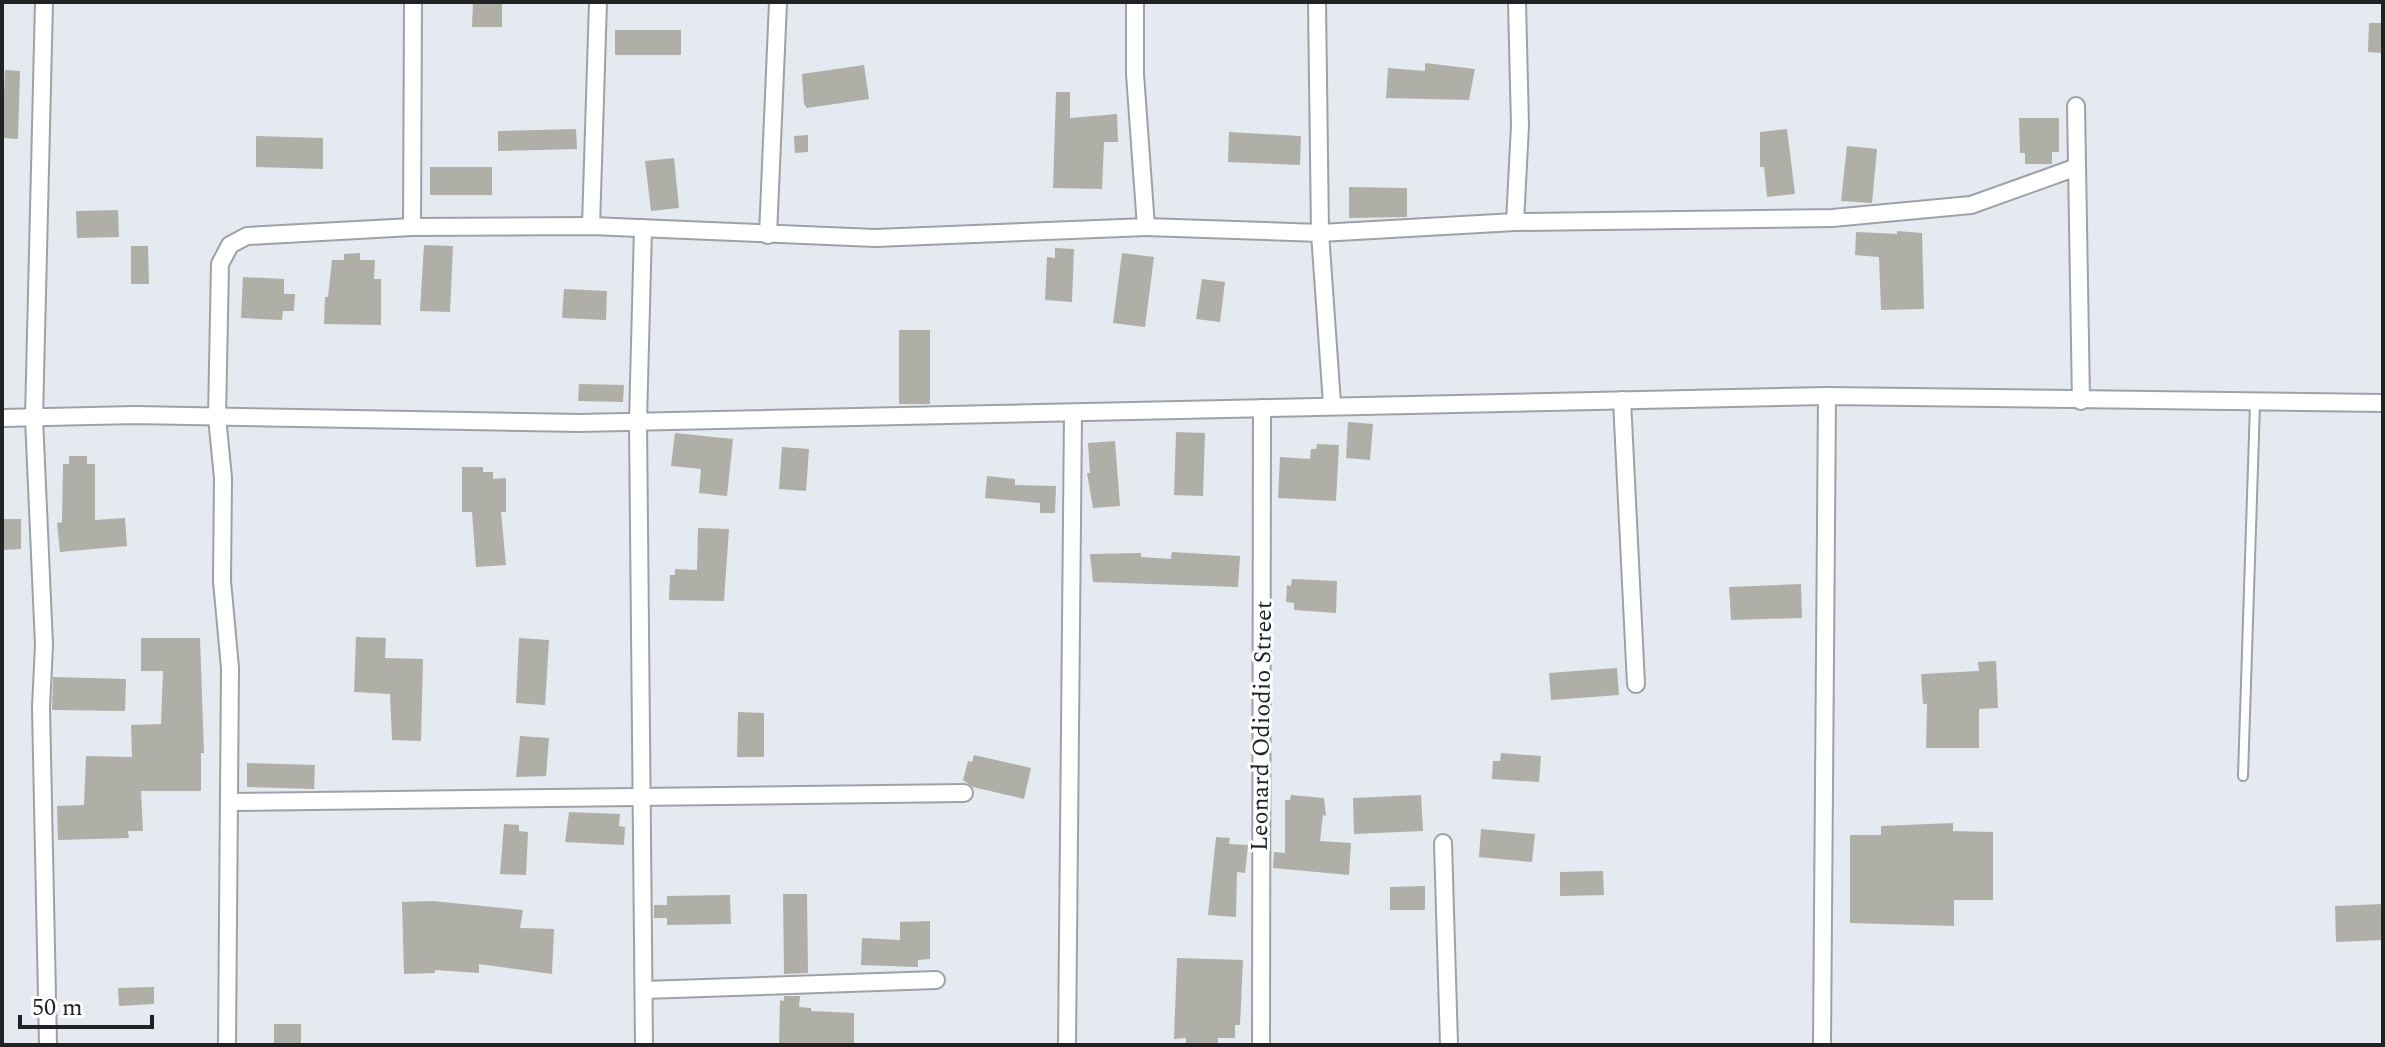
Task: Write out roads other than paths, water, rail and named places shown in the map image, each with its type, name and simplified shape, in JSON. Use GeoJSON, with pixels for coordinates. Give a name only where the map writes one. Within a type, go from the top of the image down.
{"type":"FeatureCollection","features":[{"type":"Feature","properties":{"kind":"street"},"geometry":{"type":"LineString","coordinates":[[44,2],[34,418],[44,645],[41,707],[48,1045]]}},
{"type":"Feature","properties":{"kind":"street"},"geometry":{"type":"LineString","coordinates":[[412,227],[413,2]]}},
{"type":"Feature","properties":{"kind":"street"},"geometry":{"type":"LineString","coordinates":[[591,226],[598,2]]}},
{"type":"Feature","properties":{"kind":"street"},"geometry":{"type":"LineString","coordinates":[[768,235],[778,2]]}},
{"type":"Feature","properties":{"kind":"street"},"geometry":{"type":"LineString","coordinates":[[1135,2],[1135,74],[1146,227]]}},
{"type":"Feature","properties":{"kind":"street"},"geometry":{"type":"LineString","coordinates":[[1317,2],[1320,233],[1332,404]]}},
{"type":"Feature","properties":{"kind":"street"},"geometry":{"type":"LineString","coordinates":[[1515,222],[1520,126],[1517,2]]}},
{"type":"Feature","properties":{"kind":"street"},"geometry":{"type":"LineString","coordinates":[[2076,106],[2081,401]]}},
{"type":"Feature","properties":{"kind":"street"},"geometry":{"type":"LineString","coordinates":[[227,1045],[230,636],[222,581],[223,478],[217,417],[220,264],[230,245],[247,236],[412,227],[591,226],[875,238],[1146,227],[1320,233],[1515,222],[1832,218],[1971,205],[2077,167]]}},
{"type":"Feature","properties":{"kind":"street"},"geometry":{"type":"LineString","coordinates":[[643,228],[638,422],[644,1045]]}},
{"type":"Feature","properties":{"kind":"street"},"geometry":{"type":"LineString","coordinates":[[2,418],[638,422],[1073,414],[1332,404],[1827,396],[2255,404],[2383,403]]}},
{"type":"Feature","properties":{"kind":"street"},"geometry":{"type":"LineString","coordinates":[[1822,1045],[1827,396]]}},
{"type":"Feature","properties":{"kind":"street"},"geometry":{"type":"LineString","coordinates":[[1622,400],[1636,684]]}},
{"type":"Feature","properties":{"kind":"street","name":"Leonard Odiodio Street"},"geometry":{"type":"LineString","coordinates":[[1261,1045],[1262,408]]}},
{"type":"Feature","properties":{"kind":"street"},"geometry":{"type":"LineString","coordinates":[[1067,1045],[1073,414]]}},
{"type":"Feature","properties":{"kind":"street"},"geometry":{"type":"LineString","coordinates":[[229,802],[964,793]]}},
{"type":"Feature","properties":{"kind":"street"},"geometry":{"type":"LineString","coordinates":[[1443,843],[1449,1045]]}},
{"type":"Feature","properties":{"kind":"street"},"geometry":{"type":"LineString","coordinates":[[644,990],[936,980]]}},
{"type":"Feature","properties":{"kind":"lane"},"geometry":{"type":"LineString","coordinates":[[2243,776],[2255,404]]}}]}
